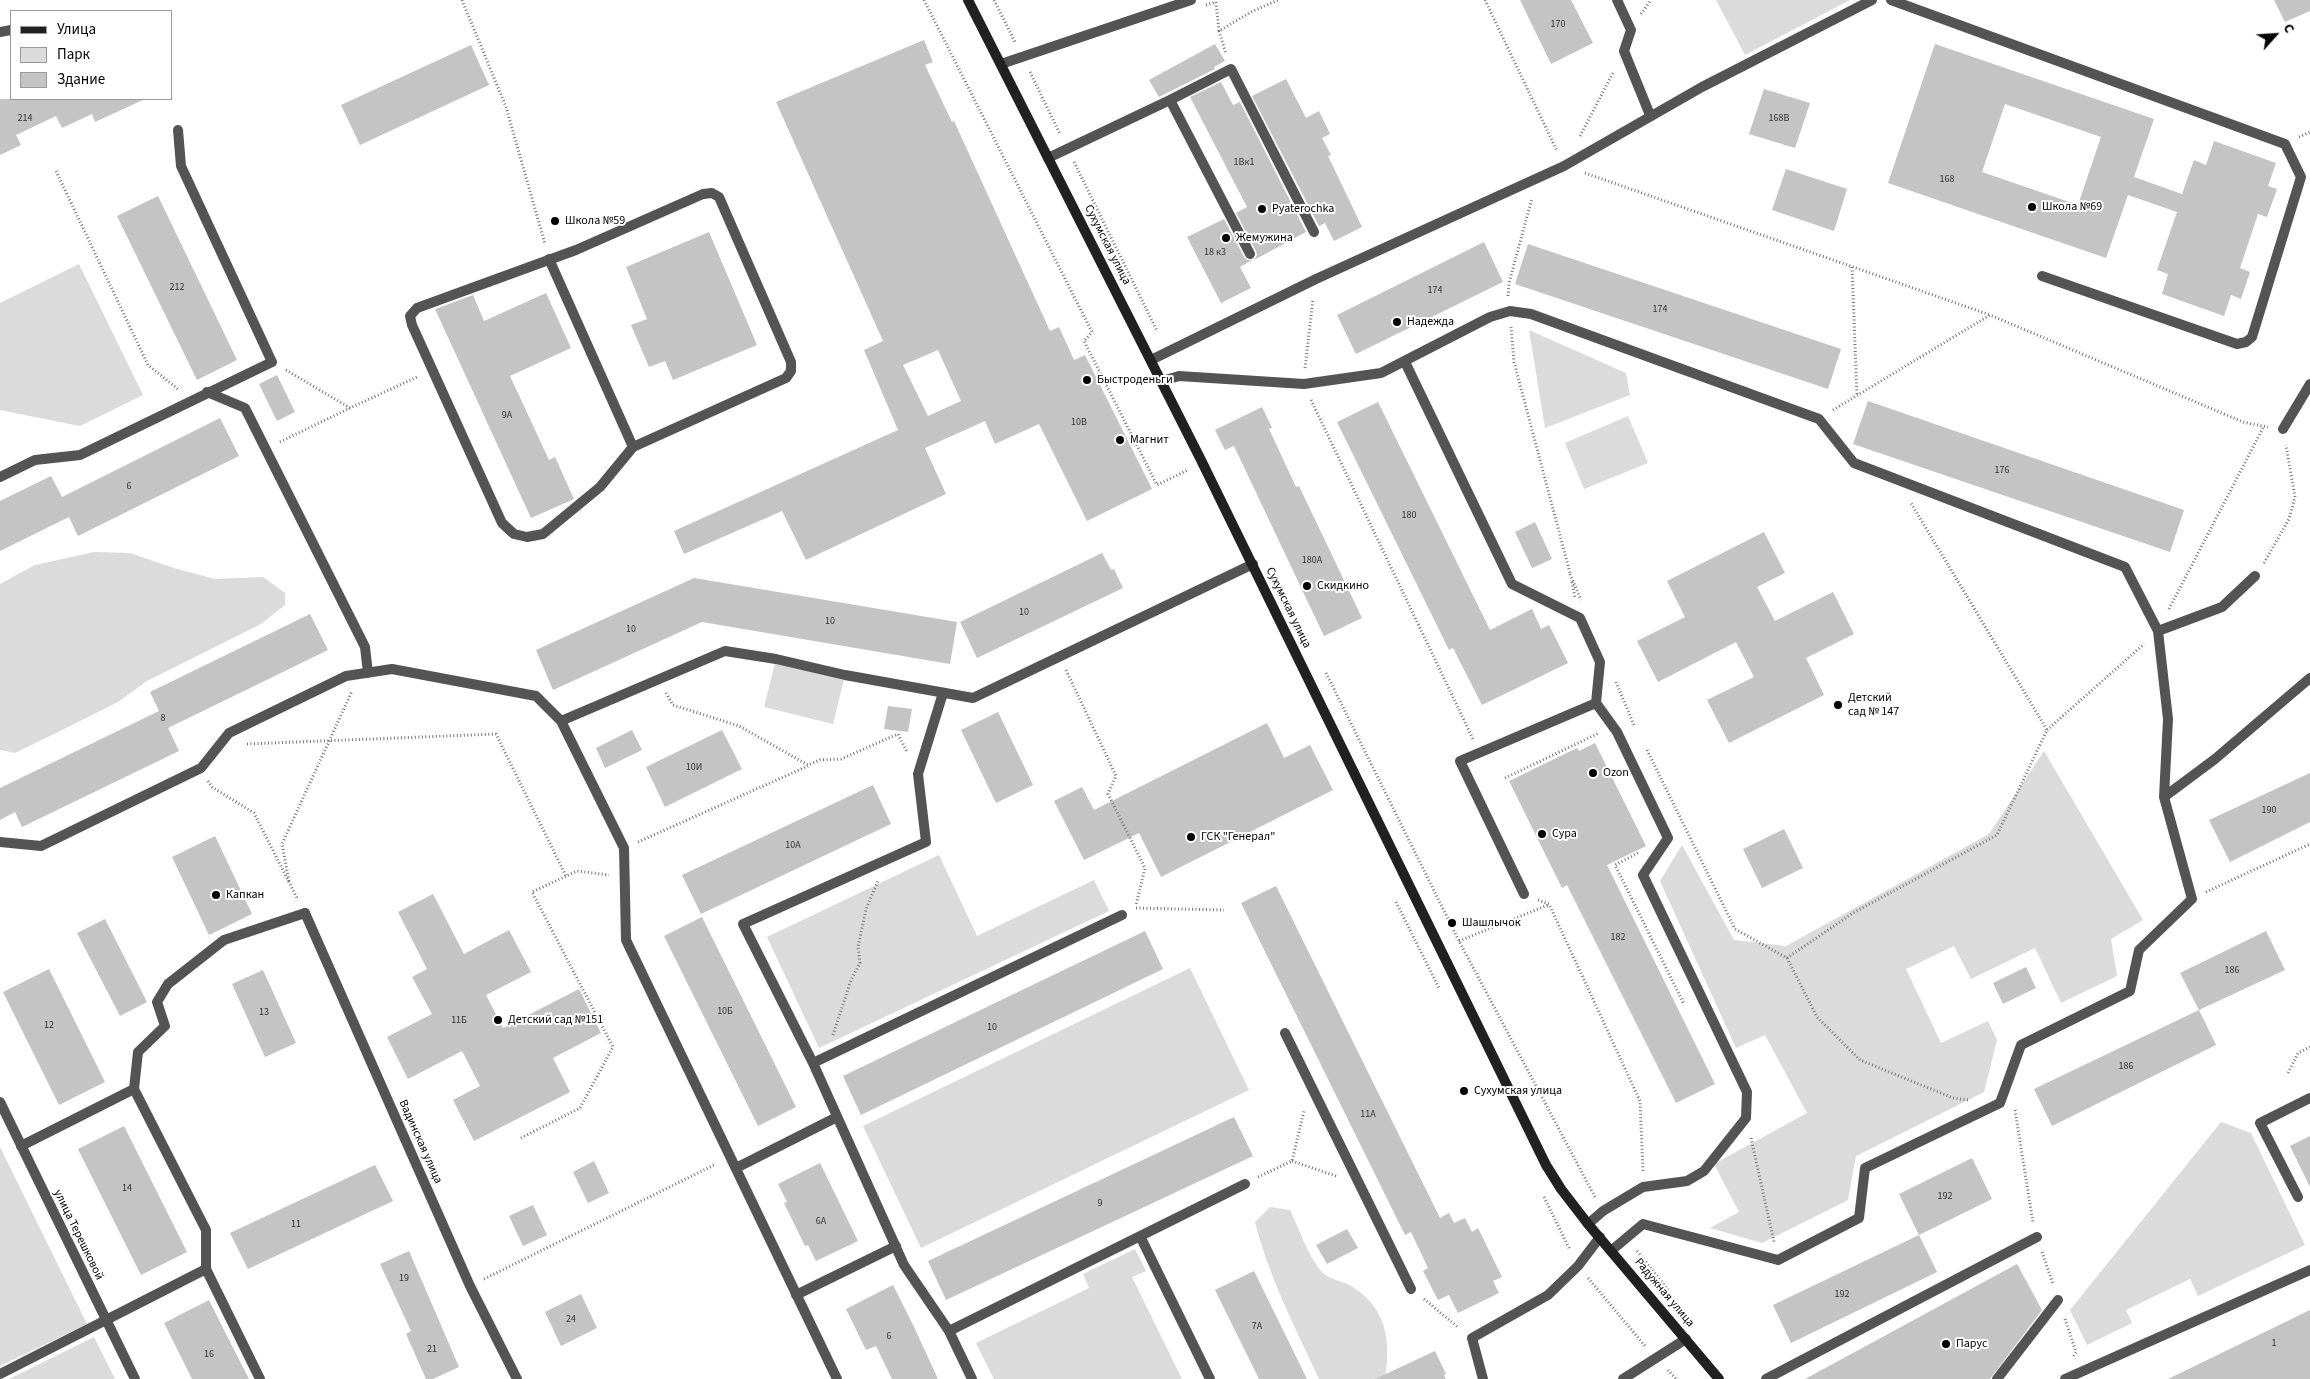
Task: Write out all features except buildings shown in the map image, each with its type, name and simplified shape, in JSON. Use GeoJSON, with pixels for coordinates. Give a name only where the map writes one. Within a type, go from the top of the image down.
{"type":"FeatureCollection","features":[{"type":"Feature","properties":{"kind":"main road","name":"Сухумская улица"},"geometry":{"type":"LineString","coordinates":[[968,0],[1253,564],[1432,935],[1546,1165],[1561,1189],[1588,1224]]}},
{"type":"Feature","properties":{"kind":"main road","name":"Радужная улица"},"geometry":{"type":"LineString","coordinates":[[1588,1224],[1612,1250],[1719,1379]]}},
{"type":"Feature","properties":{"kind":"street"},"geometry":{"type":"LineString","coordinates":[[1001,64],[1191,0]]}},
{"type":"Feature","properties":{"kind":"street"},"geometry":{"type":"LineString","coordinates":[[1617,0],[1631,30],[1624,51],[1650,115]]}},
{"type":"Feature","properties":{"kind":"street"},"geometry":{"type":"LineString","coordinates":[[1151,360],[1316,279],[1537,180],[1702,87],[1872,0]]}},
{"type":"Feature","properties":{"kind":"street"},"geometry":{"type":"LineString","coordinates":[[1891,0],[2285,144],[2301,176],[2252,337],[2246,342],[2237,344],[2042,276]]}},
{"type":"Feature","properties":{"kind":"street"},"geometry":{"type":"LineString","coordinates":[[1048,158],[1231,69],[1314,232]]}},
{"type":"Feature","properties":{"kind":"street"},"geometry":{"type":"LineString","coordinates":[[1170,100],[1250,254]]}},
{"type":"Feature","properties":{"kind":"street"},"geometry":{"type":"LineString","coordinates":[[0,477],[35,460],[80,455],[206,392],[272,362],[181,166],[178,130]]}},
{"type":"Feature","properties":{"kind":"street"},"geometry":{"type":"LineString","coordinates":[[712,193],[719,197],[791,362],[791,371],[786,378],[633,447],[600,487],[543,534],[527,537],[514,534],[502,523],[412,325],[410,316],[416,308],[549,259],[576,250],[703,194],[712,193]]}},
{"type":"Feature","properties":{"kind":"street"},"geometry":{"type":"LineString","coordinates":[[549,259],[633,447]]}},
{"type":"Feature","properties":{"kind":"street"},"geometry":{"type":"LineString","coordinates":[[1162,381],[1179,376],[1304,384],[1381,373],[1490,317],[1510,311],[1531,314],[1819,418],[1854,463],[2125,567],[2158,632],[2168,718],[2164,797],[2192,899],[2139,950],[2130,991],[2021,1045],[2000,1104],[1865,1168],[1859,1218],[1778,1260],[1643,1224],[1612,1250]]}},
{"type":"Feature","properties":{"kind":"street"},"geometry":{"type":"LineString","coordinates":[[1405,362],[1512,584],[1580,618],[1600,662],[1596,703],[1617,732],[1668,838],[1643,875],[1747,1092],[1746,1118],[1704,1171],[1687,1180],[1643,1187],[1603,1211],[1588,1224]]}},
{"type":"Feature","properties":{"kind":"street"},"geometry":{"type":"LineString","coordinates":[[2283,429],[2310,384]]}},
{"type":"Feature","properties":{"kind":"street"},"geometry":{"type":"LineString","coordinates":[[206,392],[245,408],[365,647],[364,673]]}},
{"type":"Feature","properties":{"kind":"street"},"geometry":{"type":"LineString","coordinates":[[561,721],[725,651],[776,658],[845,675],[973,698],[1253,564]]}},
{"type":"Feature","properties":{"kind":"street"},"geometry":{"type":"LineString","coordinates":[[2158,632],[2222,607],[2255,576]]}},
{"type":"Feature","properties":{"kind":"street"},"geometry":{"type":"LineString","coordinates":[[0,842],[41,846],[200,768],[229,733],[346,676],[392,669],[536,696],[561,721],[624,848],[626,940],[837,1379]]}},
{"type":"Feature","properties":{"kind":"street"},"geometry":{"type":"LineString","coordinates":[[2164,797],[2215,759],[2310,678]]}},
{"type":"Feature","properties":{"kind":"street"},"geometry":{"type":"LineString","coordinates":[[943,693],[918,774],[926,842],[743,924],[813,1063],[904,1265],[949,1331],[972,1379]]}},
{"type":"Feature","properties":{"kind":"street"},"geometry":{"type":"LineString","coordinates":[[1524,894],[1460,761],[1596,703]]}},
{"type":"Feature","properties":{"kind":"street"},"geometry":{"type":"LineString","coordinates":[[260,1379],[206,1269],[206,1230],[134,1089],[138,1052],[165,1026],[157,1002],[168,984],[224,940],[304,913]]}},
{"type":"Feature","properties":{"kind":"street","name":"Вадинская улица"},"geometry":{"type":"LineString","coordinates":[[304,913],[470,1286],[517,1379]]}},
{"type":"Feature","properties":{"kind":"street"},"geometry":{"type":"LineString","coordinates":[[813,1063],[1122,915]]}},
{"type":"Feature","properties":{"kind":"street"},"geometry":{"type":"LineString","coordinates":[[1285,1033],[1411,1289]]}},
{"type":"Feature","properties":{"kind":"street"},"geometry":{"type":"LineString","coordinates":[[21,1146],[134,1089]]}},
{"type":"Feature","properties":{"kind":"street"},"geometry":{"type":"LineString","coordinates":[[2298,1197],[2260,1123],[2310,1098]]}},
{"type":"Feature","properties":{"kind":"street","name":"улица Терешковой"},"geometry":{"type":"LineString","coordinates":[[0,1102],[135,1379]]}},
{"type":"Feature","properties":{"kind":"street"},"geometry":{"type":"LineString","coordinates":[[736,1168],[837,1117]]}},
{"type":"Feature","properties":{"kind":"street"},"geometry":{"type":"LineString","coordinates":[[949,1331],[1245,1184]]}},
{"type":"Feature","properties":{"kind":"street"},"geometry":{"type":"LineString","coordinates":[[1140,1236],[1210,1379]]}},
{"type":"Feature","properties":{"kind":"street"},"geometry":{"type":"LineString","coordinates":[[1484,1379],[1472,1338],[1548,1295],[1578,1266],[1600,1237]]}},
{"type":"Feature","properties":{"kind":"street"},"geometry":{"type":"LineString","coordinates":[[1766,1379],[2037,1237]]}},
{"type":"Feature","properties":{"kind":"street"},"geometry":{"type":"LineString","coordinates":[[796,1294],[896,1246]]}},
{"type":"Feature","properties":{"kind":"street"},"geometry":{"type":"LineString","coordinates":[[0,1374],[206,1269]]}},
{"type":"Feature","properties":{"kind":"street"},"geometry":{"type":"LineString","coordinates":[[2065,1379],[2310,1270]]}},
{"type":"Feature","properties":{"kind":"street"},"geometry":{"type":"LineString","coordinates":[[1997,1379],[2058,1300]]}},
{"type":"Feature","properties":{"kind":"street"},"geometry":{"type":"LineString","coordinates":[[1623,1379],[1686,1339]]}},
{"type":"Feature","properties":{"kind":"path"},"geometry":{"type":"LineString","coordinates":[[462,0],[506,107],[549,259]]}},
{"type":"Feature","properties":{"kind":"path"},"geometry":{"type":"LineString","coordinates":[[924,0],[1092,332],[1084,340],[1157,485],[1190,470]]}},
{"type":"Feature","properties":{"kind":"path"},"geometry":{"type":"LineString","coordinates":[[1485,0],[1564,166],[1990,315],[2242,422],[2283,429],[2295,497],[2289,518],[2275,548],[2255,576]]}},
{"type":"Feature","properties":{"kind":"path"},"geometry":{"type":"LineString","coordinates":[[1218,31],[1231,69]]}},
{"type":"Feature","properties":{"kind":"path"},"geometry":{"type":"LineString","coordinates":[[1578,139],[1624,51]]}},
{"type":"Feature","properties":{"kind":"path"},"geometry":{"type":"LineString","coordinates":[[56,171],[148,366],[191,400]]}},
{"type":"Feature","properties":{"kind":"path"},"geometry":{"type":"LineString","coordinates":[[1537,180],[1509,283],[1514,362],[1580,618]]}},
{"type":"Feature","properties":{"kind":"path"},"geometry":{"type":"LineString","coordinates":[[1852,267],[1857,396]]}},
{"type":"Feature","properties":{"kind":"path"},"geometry":{"type":"LineString","coordinates":[[1316,279],[1304,384],[1480,754]]}},
{"type":"Feature","properties":{"kind":"path"},"geometry":{"type":"LineString","coordinates":[[1819,418],[1990,315]]}},
{"type":"Feature","properties":{"kind":"path"},"geometry":{"type":"LineString","coordinates":[[272,362],[350,408]]}},
{"type":"Feature","properties":{"kind":"path"},"geometry":{"type":"LineString","coordinates":[[266,449],[432,370]]}},
{"type":"Feature","properties":{"kind":"path"},"geometry":{"type":"LineString","coordinates":[[1787,958],[1853,913],[1996,835],[2047,730],[2158,632],[2264,426]]}},
{"type":"Feature","properties":{"kind":"path"},"geometry":{"type":"LineString","coordinates":[[1897,480],[2047,730]]}},
{"type":"Feature","properties":{"kind":"path"},"geometry":{"type":"LineString","coordinates":[[1570,574],[1581,601]]}},
{"type":"Feature","properties":{"kind":"path"},"geometry":{"type":"LineString","coordinates":[[1059,657],[1116,776],[1108,794],[1146,868],[1136,908]]}},
{"type":"Feature","properties":{"kind":"path"},"geometry":{"type":"LineString","coordinates":[[289,882],[282,844],[329,740],[364,673]]}},
{"type":"Feature","properties":{"kind":"path"},"geometry":{"type":"LineString","coordinates":[[1612,673],[1635,727]]}},
{"type":"Feature","properties":{"kind":"path"},"geometry":{"type":"LineString","coordinates":[[658,680],[673,705],[739,726],[808,765]]}},
{"type":"Feature","properties":{"kind":"path"},"geometry":{"type":"LineString","coordinates":[[219,745],[496,734],[566,876]]}},
{"type":"Feature","properties":{"kind":"path"},"geometry":{"type":"LineString","coordinates":[[624,848],[820,760],[841,759],[898,734],[918,774]]}},
{"type":"Feature","properties":{"kind":"path"},"geometry":{"type":"LineString","coordinates":[[1644,744],[1735,929],[1787,958],[1817,1017],[1860,1060],[1953,1098],[2000,1104],[2014,1102],[2032,1220],[2076,1352],[2072,1358]]}},
{"type":"Feature","properties":{"kind":"path"},"geometry":{"type":"LineString","coordinates":[[200,768],[212,787],[254,813],[304,913]]}},
{"type":"Feature","properties":{"kind":"path"},"geometry":{"type":"LineString","coordinates":[[1374,768],[1459,941],[1597,1200]]}},
{"type":"Feature","properties":{"kind":"path"},"geometry":{"type":"LineString","coordinates":[[2192,899],[2310,844]]}},
{"type":"Feature","properties":{"kind":"path"},"geometry":{"type":"LineString","coordinates":[[826,1057],[851,980],[860,963],[858,947],[866,909],[886,860]]}},
{"type":"Feature","properties":{"kind":"path"},"geometry":{"type":"LineString","coordinates":[[521,1138],[580,1108],[613,1047],[532,892],[577,871],[625,877]]}},
{"type":"Feature","properties":{"kind":"path"},"geometry":{"type":"LineString","coordinates":[[1524,894],[1549,904],[1640,1101],[1643,1187]]}},
{"type":"Feature","properties":{"kind":"path"},"geometry":{"type":"LineString","coordinates":[[1459,941],[1549,904]]}},
{"type":"Feature","properties":{"kind":"path"},"geometry":{"type":"LineString","coordinates":[[1122,915],[1136,908],[1224,910]]}},
{"type":"Feature","properties":{"kind":"path"},"geometry":{"type":"LineString","coordinates":[[2288,1073],[2298,1053],[2310,1047]]}},
{"type":"Feature","properties":{"kind":"path"},"geometry":{"type":"LineString","coordinates":[[1292,1161],[1310,1086]]}},
{"type":"Feature","properties":{"kind":"path"},"geometry":{"type":"LineString","coordinates":[[470,1286],[730,1157]]}},
{"type":"Feature","properties":{"kind":"path"},"geometry":{"type":"LineString","coordinates":[[1245,1184],[1292,1161],[1359,1184]]}},
{"type":"Feature","properties":{"kind":"path"},"geometry":{"type":"LineString","coordinates":[[1546,1200],[1578,1266],[1676,1379]]}},
{"type":"Feature","properties":{"kind":"path"},"geometry":{"type":"LineString","coordinates":[[1411,1289],[1472,1338]]}},
{"type":"Feature","properties":{"kind":"green space"},"geometry":{"type":"Polygon","coordinates":[[[1716,0],[1850,0],[1745,55],[1716,0]]]}},
{"type":"Feature","properties":{"kind":"green space"},"geometry":{"type":"Polygon","coordinates":[[[79,264],[143,395],[80,426],[0,410],[0,303],[79,264]]]}},
{"type":"Feature","properties":{"kind":"green space"},"geometry":{"type":"Polygon","coordinates":[[[1529,330],[1626,373],[1630,395],[1545,428],[1529,330]]]}},
{"type":"Feature","properties":{"kind":"green space"},"geometry":{"type":"Polygon","coordinates":[[[1628,416],[1648,463],[1584,489],[1565,443],[1628,416]]]}},
{"type":"Feature","properties":{"kind":"green space"},"geometry":{"type":"Polygon","coordinates":[[[94,552],[130,553],[215,579],[263,577],[285,593],[285,605],[261,624],[147,681],[118,702],[15,753],[0,750],[0,584],[35,565],[94,552]]]}},
{"type":"Feature","properties":{"kind":"green space"},"geometry":{"type":"Polygon","coordinates":[[[776,659],[845,675],[833,724],[764,707],[776,659]]]}},
{"type":"Feature","properties":{"kind":"green space"},"geometry":{"type":"Polygon","coordinates":[[[2044,751],[2143,920],[2111,939],[2117,976],[2061,1003],[2035,948],[1971,979],[1954,946],[1906,969],[1941,1043],[1988,1021],[1997,1040],[1984,1092],[1856,1156],[1848,1200],[1762,1243],[1710,1228],[1739,1212],[1714,1164],[1807,1113],[1765,1035],[1736,1048],[1660,881],[1682,845],[1734,940],[1786,946],[1989,834],[2044,751]]]}},
{"type":"Feature","properties":{"kind":"green space"},"geometry":{"type":"Polygon","coordinates":[[[939,855],[977,936],[1094,880],[1109,911],[819,1048],[767,937],[939,855]]]}},
{"type":"Feature","properties":{"kind":"green space"},"geometry":{"type":"Polygon","coordinates":[[[1190,968],[1249,1090],[921,1248],[863,1126],[1190,968]]]}},
{"type":"Feature","properties":{"kind":"green space"},"geometry":{"type":"Polygon","coordinates":[[[2221,1122],[2251,1133],[2305,1245],[2198,1296],[2190,1279],[2126,1310],[2132,1323],[2087,1345],[2070,1310],[2221,1122]]]}},
{"type":"Feature","properties":{"kind":"green space"},"geometry":{"type":"Polygon","coordinates":[[[0,1147],[87,1324],[0,1366],[0,1147]]]}},
{"type":"Feature","properties":{"kind":"green space"},"geometry":{"type":"Polygon","coordinates":[[[1270,1207],[1290,1210],[1308,1250],[1321,1271],[1327,1276],[1351,1286],[1372,1304],[1384,1326],[1387,1352],[1385,1379],[1319,1379],[1283,1302],[1255,1222],[1270,1207]]]}},
{"type":"Feature","properties":{"kind":"green space"},"geometry":{"type":"Polygon","coordinates":[[[1135,1249],[1146,1271],[1132,1277],[1182,1379],[994,1379],[976,1343],[1089,1288],[1083,1274],[1135,1249]]]}},
{"type":"Feature","properties":{"kind":"green space"},"geometry":{"type":"Polygon","coordinates":[[[94,1337],[115,1379],[9,1379],[94,1337]]]}},
{"type":"Feature","properties":{"kind":"place","name":"Школа №69"},"geometry":{"type":"Point","coordinates":[2032,207]}},
{"type":"Feature","properties":{"kind":"place","name":"Pyaterochka"},"geometry":{"type":"Point","coordinates":[1262,209]}},
{"type":"Feature","properties":{"kind":"place","name":"Школа №59"},"geometry":{"type":"Point","coordinates":[555,221]}},
{"type":"Feature","properties":{"kind":"place","name":"Жемужина"},"geometry":{"type":"Point","coordinates":[1226,238]}},
{"type":"Feature","properties":{"kind":"place","name":"Надежда"},"geometry":{"type":"Point","coordinates":[1397,322]}},
{"type":"Feature","properties":{"kind":"place","name":"Быстроденьги"},"geometry":{"type":"Point","coordinates":[1087,380]}},
{"type":"Feature","properties":{"kind":"place","name":"Магнит"},"geometry":{"type":"Point","coordinates":[1120,440]}},
{"type":"Feature","properties":{"kind":"place","name":"Скидкино"},"geometry":{"type":"Point","coordinates":[1307,586]}},
{"type":"Feature","properties":{"kind":"place","name":"Детский сад № 147"},"geometry":{"type":"Point","coordinates":[1838,705]}},
{"type":"Feature","properties":{"kind":"place","name":"Ozon"},"geometry":{"type":"Point","coordinates":[1593,773]}},
{"type":"Feature","properties":{"kind":"place","name":"Сура"},"geometry":{"type":"Point","coordinates":[1542,834]}},
{"type":"Feature","properties":{"kind":"place","name":"ГСК \"Генерал\""},"geometry":{"type":"Point","coordinates":[1191,837]}},
{"type":"Feature","properties":{"kind":"place","name":"Капкан"},"geometry":{"type":"Point","coordinates":[216,895]}},
{"type":"Feature","properties":{"kind":"place","name":"Шашлычок"},"geometry":{"type":"Point","coordinates":[1452,923]}},
{"type":"Feature","properties":{"kind":"place","name":"Детский сад №151"},"geometry":{"type":"Point","coordinates":[498,1020]}},
{"type":"Feature","properties":{"kind":"place","name":"Сухумская улица"},"geometry":{"type":"Point","coordinates":[1464,1091]}},
{"type":"Feature","properties":{"kind":"place","name":"Парус"},"geometry":{"type":"Point","coordinates":[1946,1344]}}]}
